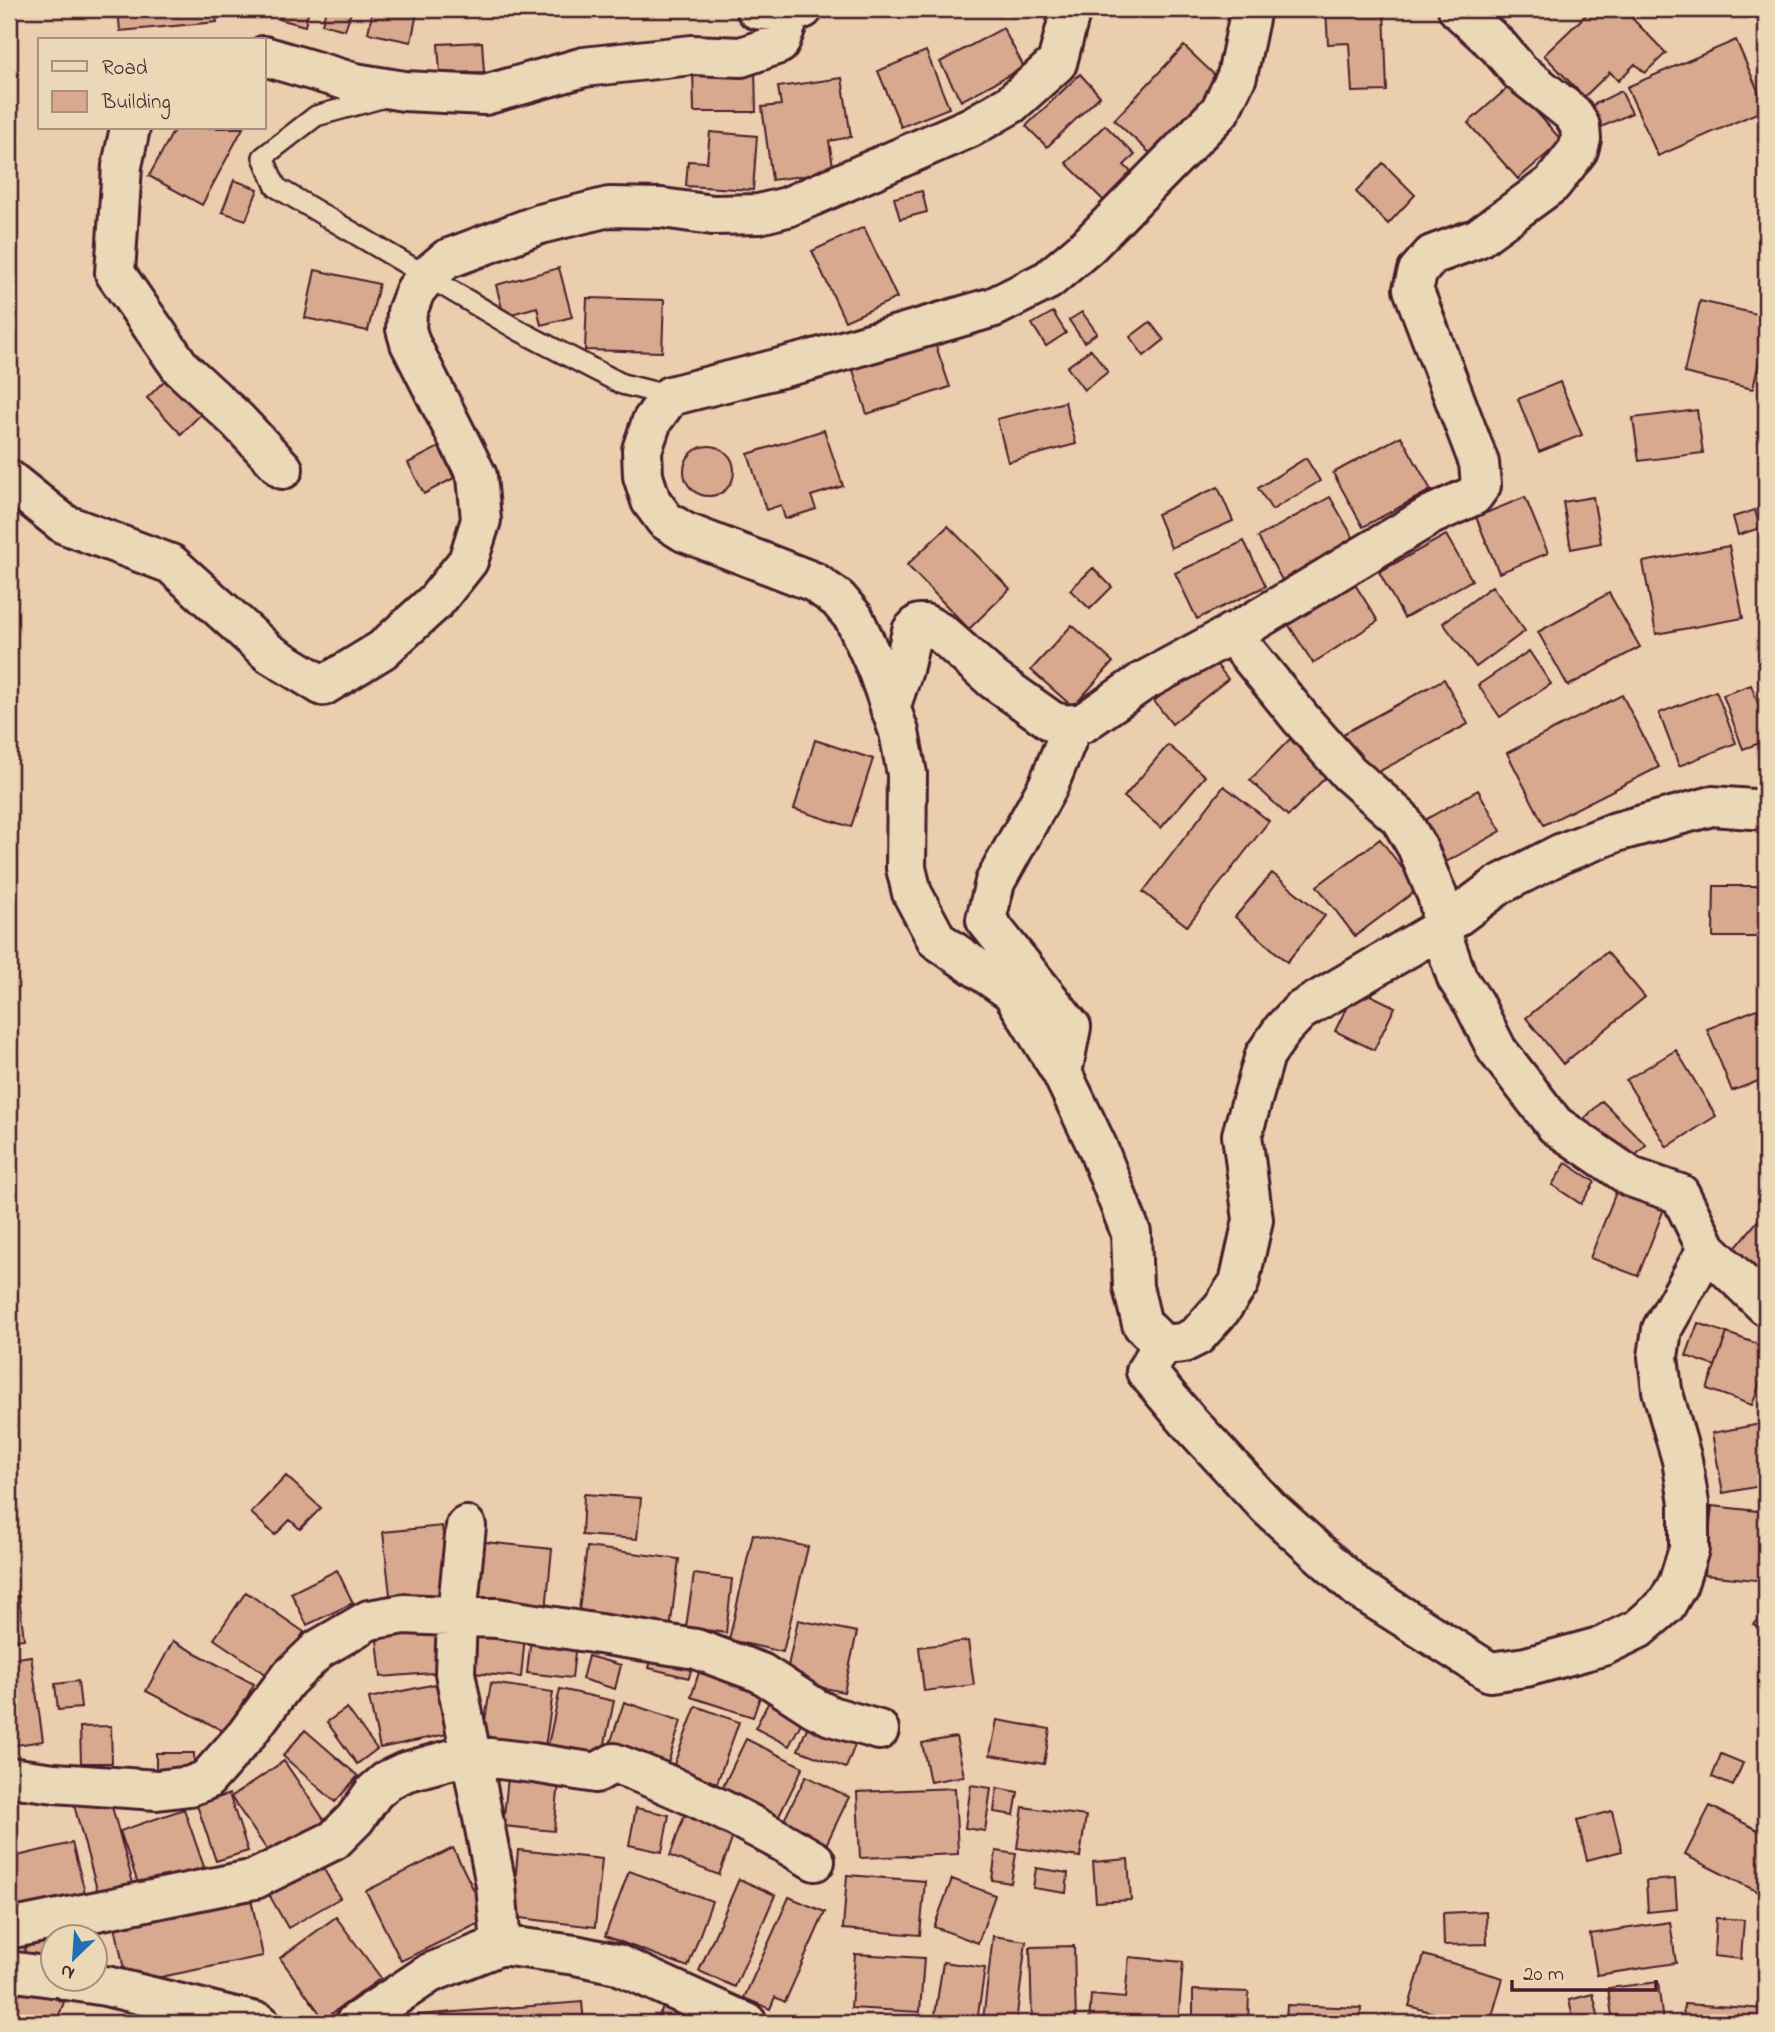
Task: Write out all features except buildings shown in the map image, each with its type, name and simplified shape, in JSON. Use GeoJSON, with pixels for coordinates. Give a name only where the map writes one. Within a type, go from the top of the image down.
{"type":"FeatureCollection","features":[{"type":"Feature","properties":{"kind":"street"},"geometry":{"type":"LineString","coordinates":[[9,480],[64,524],[170,564],[269,653],[323,686],[382,650],[436,601],[468,561],[481,520],[477,476],[410,343],[406,329],[407,312],[415,291],[428,275],[447,259],[459,254],[540,224],[609,207],[662,208],[713,215],[759,214],[787,207],[971,127],[1011,104],[1057,63],[1071,9]]}},
{"type":"Feature","properties":{"kind":"street"},"geometry":{"type":"LineString","coordinates":[[1163,1345],[1142,1324],[1133,1287],[1131,1233],[1097,1146],[1062,1073],[1012,992],[937,940],[912,893],[906,868],[906,774],[899,732],[877,669],[854,618],[838,599],[814,582],[684,532],[665,520],[651,501],[643,476],[642,450],[652,421],[670,396],[994,307],[1048,280],[1088,246],[1220,111],[1237,76],[1251,9]]}},
{"type":"Feature","properties":{"kind":"street"},"geometry":{"type":"LineString","coordinates":[[890,708],[906,662],[912,631],[919,624],[925,624],[941,633],[994,680],[1053,722],[1083,723],[1142,681],[1231,633],[1431,515],[1473,496],[1481,485],[1479,463],[1413,289],[1419,271],[1433,255],[1478,237],[1552,184],[1578,150],[1581,139],[1580,126],[1573,114],[1520,72],[1498,46],[1458,9]]}},
{"type":"Feature","properties":{"kind":"street"},"geometry":{"type":"LineString","coordinates":[[266,57],[355,83],[404,91],[485,95],[584,67],[692,55],[741,57],[779,44],[783,10]]}},
{"type":"Feature","properties":{"kind":"street"},"geometry":{"type":"LineString","coordinates":[[130,130],[122,166],[115,273],[181,368],[237,420],[283,469]]}},
{"type":"Feature","properties":{"kind":"street"},"geometry":{"type":"LineString","coordinates":[[1231,633],[1341,764],[1400,818],[1417,847],[1437,895],[1441,911],[1440,929],[1457,978],[1474,1004],[1497,1050],[1555,1125],[1631,1177],[1679,1194],[1707,1249],[1766,1306]]}},
{"type":"Feature","properties":{"kind":"street"},"geometry":{"type":"LineString","coordinates":[[1062,1073],[1071,1027],[986,920],[995,882],[1048,786],[1073,724]]}},
{"type":"Feature","properties":{"kind":"street"},"geometry":{"type":"LineString","coordinates":[[1163,1345],[1183,1343],[1196,1336],[1222,1308],[1238,1283],[1253,1220],[1242,1135],[1265,1055],[1283,1029],[1300,1012],[1440,929],[1499,885],[1560,854],[1616,832],[1712,806],[1766,810]]}},
{"type":"Feature","properties":{"kind":"street"},"geometry":{"type":"LineString","coordinates":[[1163,1345],[1146,1371],[1269,1508],[1359,1589],[1490,1672],[1526,1667],[1603,1647],[1638,1629],[1666,1605],[1678,1584],[1689,1549],[1689,1503],[1682,1460],[1662,1390],[1658,1357],[1662,1329],[1707,1249]]}},
{"type":"Feature","properties":{"kind":"street"},"geometry":{"type":"LineString","coordinates":[[467,1526],[457,1616],[455,1673],[496,1885],[500,1945]]}},
{"type":"Feature","properties":{"kind":"street"},"geometry":{"type":"LineString","coordinates":[[9,1777],[157,1790],[190,1786],[206,1780],[246,1735],[287,1680],[319,1649],[369,1620],[404,1614],[497,1618],[696,1649],[761,1673],[831,1716],[879,1730]]}},
{"type":"Feature","properties":{"kind":"street"},"geometry":{"type":"LineString","coordinates":[[9,1929],[255,1879],[334,1840],[355,1819],[374,1792],[388,1780],[405,1772],[472,1756],[596,1773],[614,1763],[682,1789],[815,1861]]}},
{"type":"Feature","properties":{"kind":"street"},"geometry":{"type":"LineString","coordinates":[[355,2023],[430,1973],[500,1945],[575,1955],[617,1964],[747,2023]]}},
{"type":"Feature","properties":{"kind":"street"},"geometry":{"type":"LineString","coordinates":[[9,1970],[38,1975]]}},
{"type":"Feature","properties":{"kind":"street"},"geometry":{"type":"LineString","coordinates":[[108,1986],[260,2023]]}},
{"type":"Feature","properties":{"kind":"lane"},"geometry":{"type":"LineString","coordinates":[[404,91],[316,116],[263,157],[276,187],[518,330],[622,384],[670,396]]}}]}
